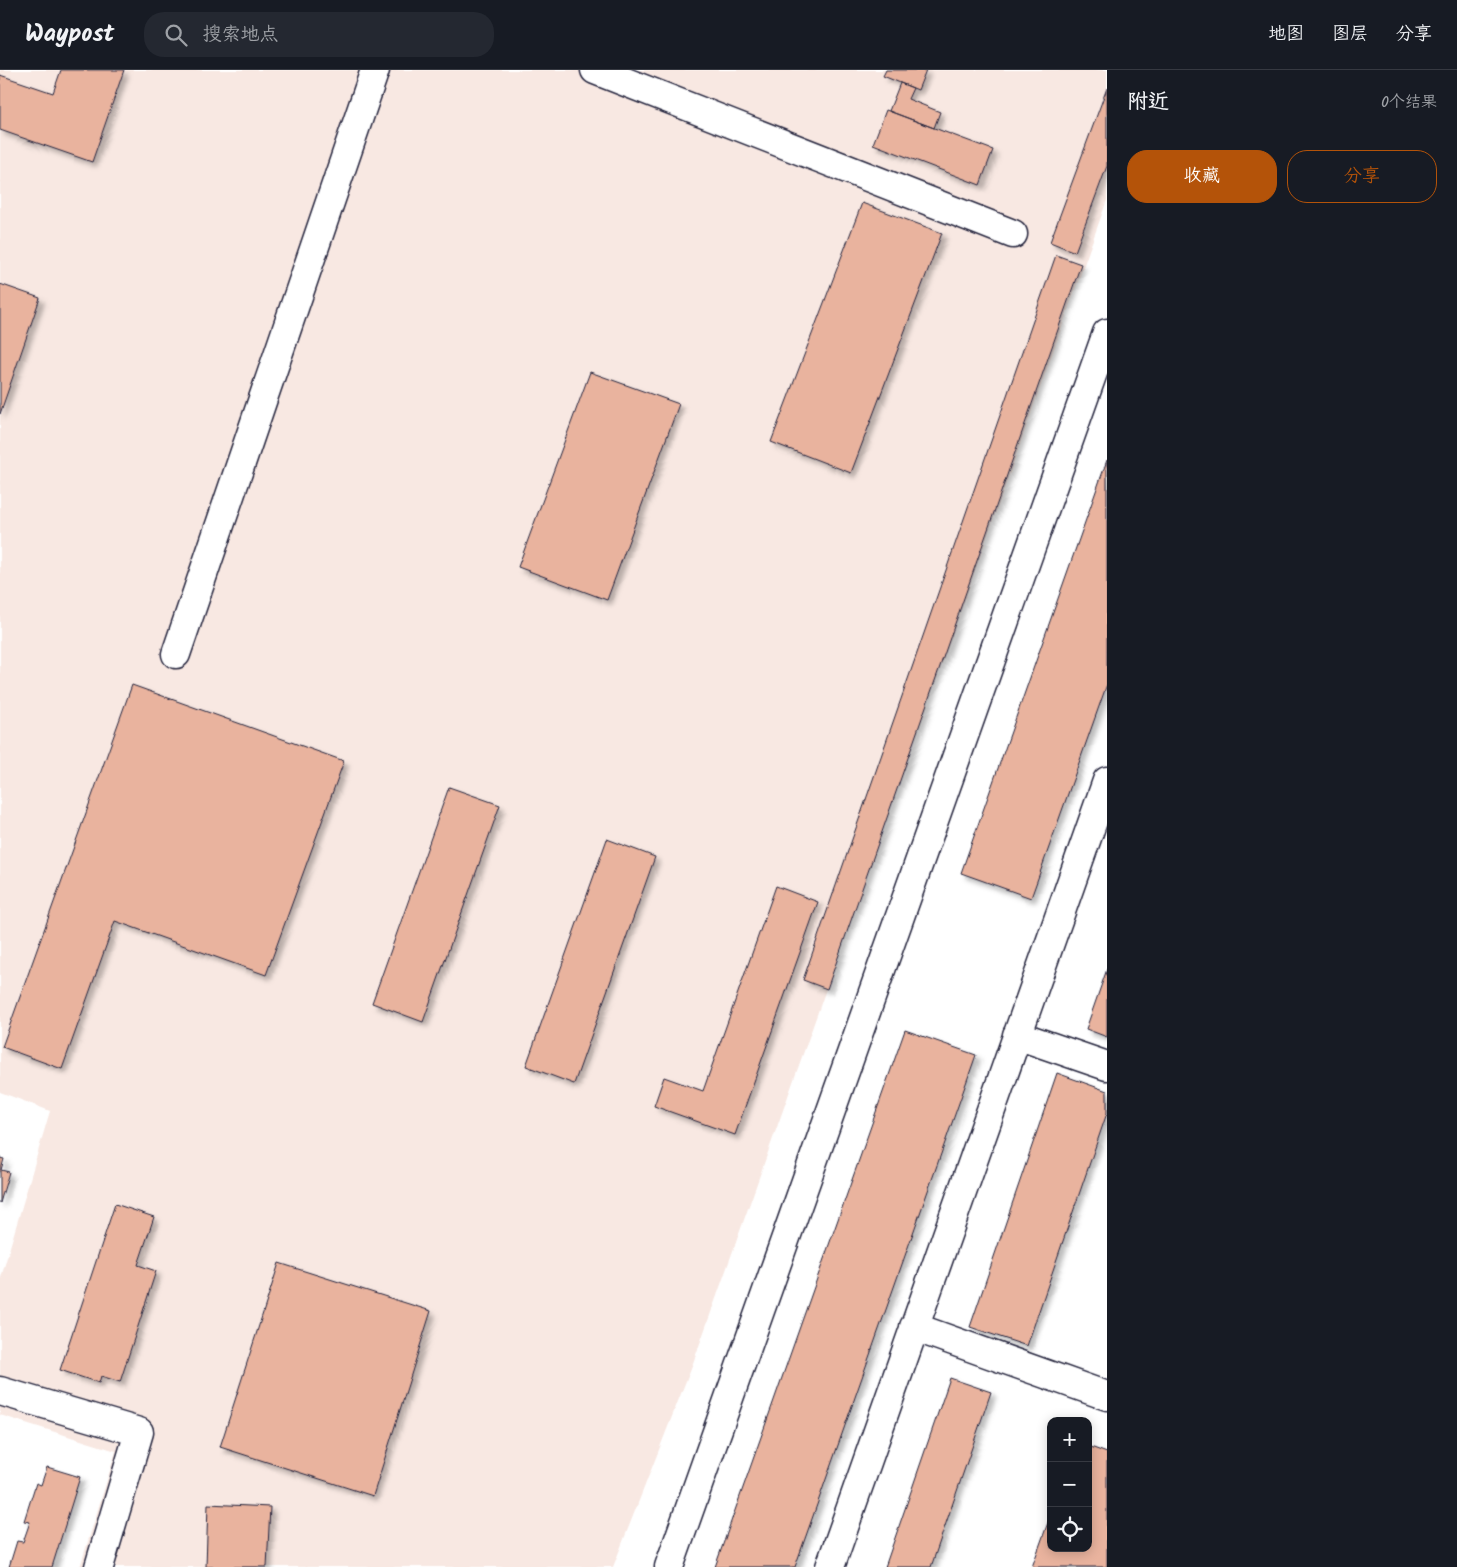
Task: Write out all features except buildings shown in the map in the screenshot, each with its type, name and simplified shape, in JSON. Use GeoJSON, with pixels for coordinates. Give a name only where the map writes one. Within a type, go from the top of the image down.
{"type":"FeatureCollection","features":[{"type":"Feature","properties":{"kind":"street"},"geometry":{"type":"LineString","coordinates":[[176,654],[375,70]]}},
{"type":"Feature","properties":{"kind":"street"},"geometry":{"type":"LineString","coordinates":[[595,70],[1013,234]]}},
{"type":"Feature","properties":{"kind":"street"},"geometry":{"type":"LineString","coordinates":[[669,1567],[1107,333]]}},
{"type":"Feature","properties":{"kind":"street"},"geometry":{"type":"LineString","coordinates":[[830,1567],[1107,781]]}},
{"type":"Feature","properties":{"kind":"street"},"geometry":{"type":"LineString","coordinates":[[1017,1035],[1107,1066]]}},
{"type":"Feature","properties":{"kind":"street"},"geometry":{"type":"LineString","coordinates":[[914,1327],[1107,1396]]}},
{"type":"Feature","properties":{"kind":"street"},"geometry":{"type":"LineString","coordinates":[[0,1391],[139,1432],[99,1567]]}},
{"type":"Feature","properties":{"kind":"shaded area"},"geometry":{"type":"Polygon","coordinates":[[[0,70],[1107,70],[1107,200],[693,1363],[613,1567],[80,1567],[116,1451],[0,1415],[0,1281],[50,1111],[0,1092],[0,70]]]}}]}
